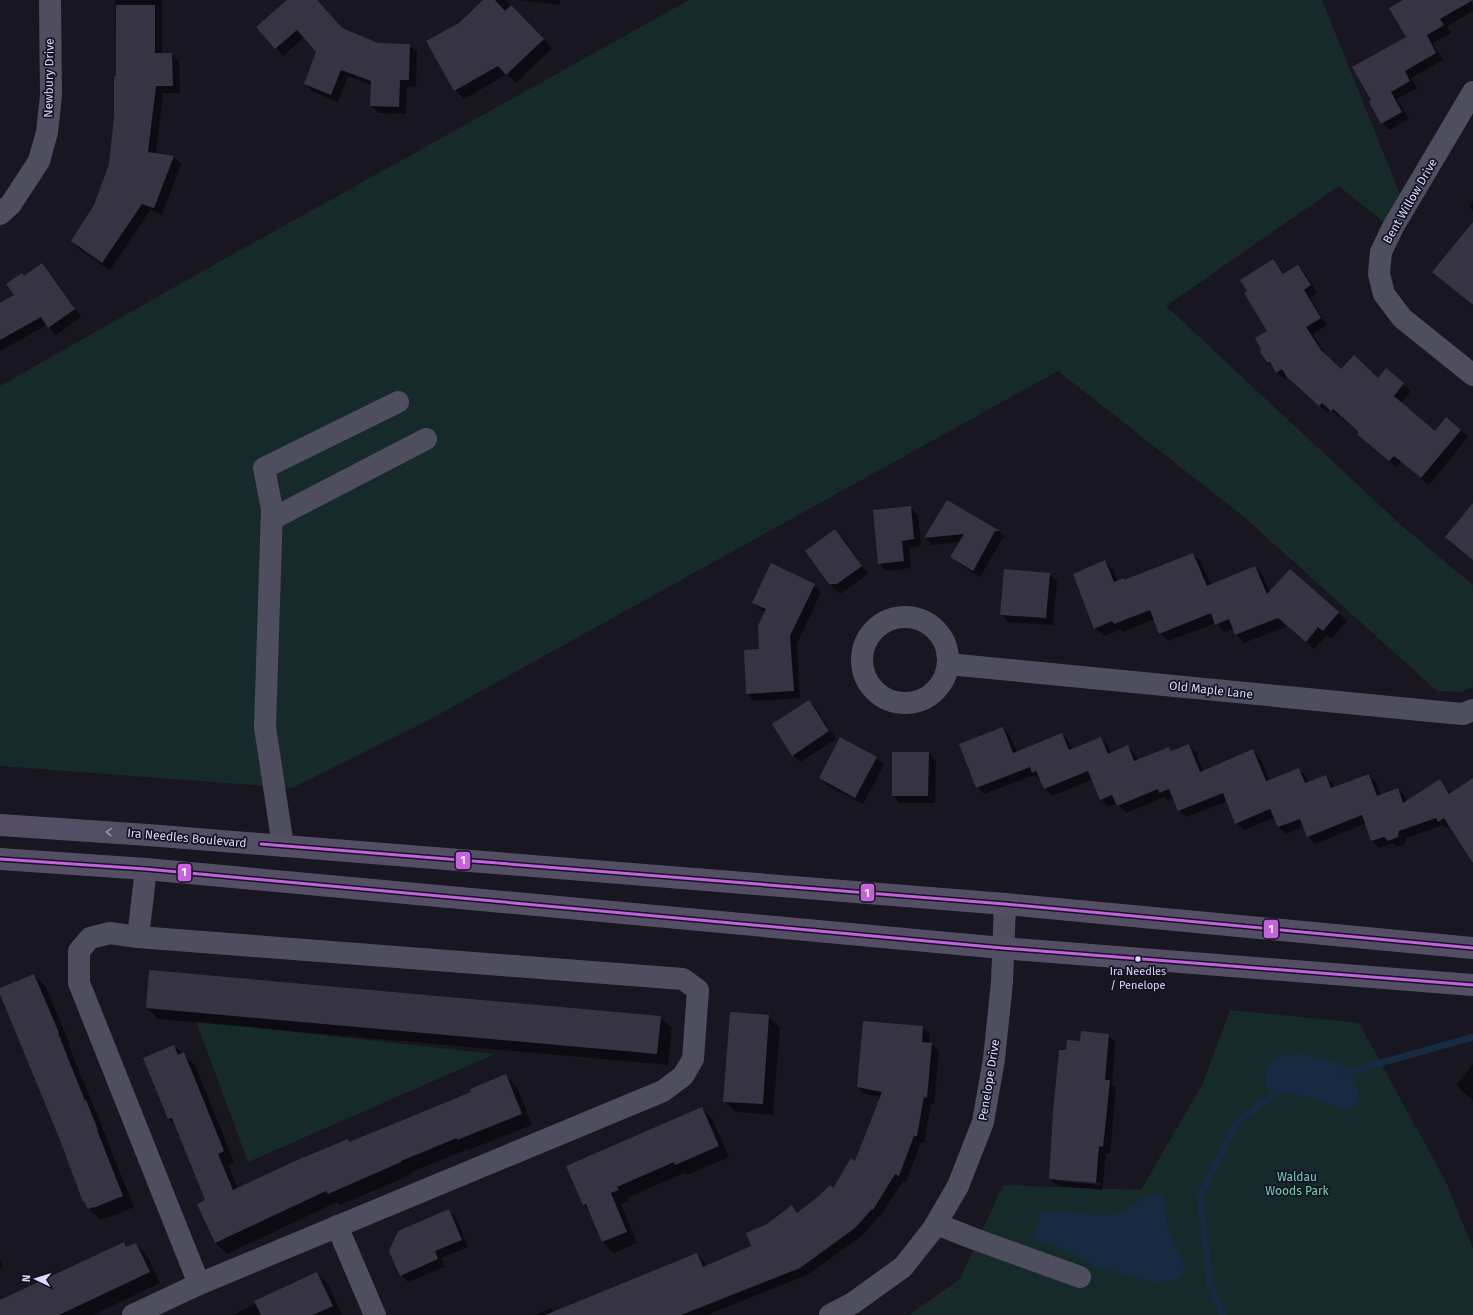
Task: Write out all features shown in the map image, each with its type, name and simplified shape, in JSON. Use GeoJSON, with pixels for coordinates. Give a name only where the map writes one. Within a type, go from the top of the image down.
{"type":"FeatureCollection","features":[{"type":"Feature","properties":{"kind":"main road","name":"Ira Needles Boulevard"},"geometry":{"type":"LineString","coordinates":[[0,825],[283,846],[1006,904],[1473,948]]}},
{"type":"Feature","properties":{"kind":"main road"},"geometry":{"type":"LineString","coordinates":[[0,859],[146,869],[1002,948],[1473,985]]}},
{"type":"Feature","properties":{"kind":"street","name":"Newbury Drive"},"geometry":{"type":"LineString","coordinates":[[0,214],[11,204],[39,161],[47,132],[50,96],[50,0]]}},
{"type":"Feature","properties":{"kind":"street","name":"Bent Willow Drive"},"geometry":{"type":"LineString","coordinates":[[1473,92],[1393,227],[1381,252],[1379,274],[1384,294],[1402,318],[1473,375]]}},
{"type":"Feature","properties":{"kind":"street"},"geometry":{"type":"LineString","coordinates":[[283,846],[265,727],[272,509],[264,468],[398,402]]}},
{"type":"Feature","properties":{"kind":"street"},"geometry":{"type":"LineString","coordinates":[[272,519],[426,439]]}},
{"type":"Feature","properties":{"kind":"street","name":"Old Maple Lane"},"geometry":{"type":"LineString","coordinates":[[948,664],[1451,714],[1463,714],[1473,710]]}},
{"type":"Feature","properties":{"kind":"street"},"geometry":{"type":"LineString","coordinates":[[138,937],[146,869]]}},
{"type":"Feature","properties":{"kind":"street","name":"Penelope Drive"},"geometry":{"type":"LineString","coordinates":[[830,1315],[853,1303],[903,1267],[934,1229],[958,1186],[983,1122],[994,1059],[1002,982],[1002,948],[1006,904]]}},
{"type":"Feature","properties":{"kind":"street"},"geometry":{"type":"LineString","coordinates":[[133,1315],[199,1284],[663,1091],[683,1076],[692,1059],[698,990],[683,980],[138,937],[110,933],[90,938],[79,952],[79,983],[199,1284]]}},
{"type":"Feature","properties":{"kind":"street"},"geometry":{"type":"LineString","coordinates":[[937,1224],[1080,1277]]}},
{"type":"Feature","properties":{"kind":"street"},"geometry":{"type":"LineString","coordinates":[[337,1226],[375,1315]]}},
{"type":"Feature","properties":{"kind":"green space"},"geometry":{"type":"Polygon","coordinates":[[[689,0],[1322,0],[1401,197],[1387,225],[1339,186],[1166,306],[1400,524],[1473,585],[1473,687],[1461,692],[1437,691],[1244,517],[1058,371],[427,721],[292,788],[0,766],[0,386],[689,0]]]}},
{"type":"Feature","properties":{"kind":"green space","name":"Waldau Woods Park"},"geometry":{"type":"Polygon","coordinates":[[[1230,1010],[1359,1023],[1446,1182],[1473,1249],[1473,1315],[909,1315],[960,1279],[1003,1185],[1141,1190],[1203,1083],[1230,1010]]]}},
{"type":"Feature","properties":{"kind":"green space"},"geometry":{"type":"Polygon","coordinates":[[[196,1021],[495,1054],[248,1162],[196,1021]]]}},
{"type":"Feature","properties":{"kind":"water"},"geometry":{"type":"Polygon","coordinates":[[[1300,1054],[1339,1063],[1348,1068],[1358,1092],[1354,1108],[1343,1109],[1311,1098],[1266,1089],[1265,1080],[1268,1067],[1271,1063],[1277,1057],[1282,1055],[1300,1054]]]}},
{"type":"Feature","properties":{"kind":"water"},"geometry":{"type":"Polygon","coordinates":[[[1162,1193],[1169,1230],[1185,1269],[1176,1280],[1155,1282],[1098,1268],[1059,1247],[1033,1239],[1040,1215],[1046,1210],[1106,1216],[1121,1213],[1148,1196],[1162,1193]]]}},
{"type":"Feature","properties":{"kind":"building"},"geometry":{"type":"Polygon","coordinates":[[[287,0],[317,0],[342,28],[378,43],[410,44],[409,80],[400,80],[399,107],[370,106],[371,81],[341,70],[331,95],[304,84],[316,52],[297,30],[275,49],[256,27],[287,0]]]}},
{"type":"Feature","properties":{"kind":"building"},"geometry":{"type":"Polygon","coordinates":[[[483,0],[495,0],[505,11],[511,5],[544,39],[506,75],[498,66],[454,91],[426,41],[459,23],[483,0]]]}},
{"type":"Feature","properties":{"kind":"building"},"geometry":{"type":"Polygon","coordinates":[[[1403,0],[1473,0],[1440,19],[1444,25],[1427,35],[1436,53],[1405,71],[1410,81],[1391,92],[1402,112],[1381,124],[1369,102],[1371,100],[1352,67],[1406,37],[1389,8],[1403,0]]]}},
{"type":"Feature","properties":{"kind":"building"},"geometry":{"type":"Polygon","coordinates":[[[116,5],[155,5],[155,53],[172,53],[173,86],[156,86],[148,152],[174,156],[154,208],[142,204],[102,263],[71,241],[94,205],[109,164],[114,117],[114,77],[116,76],[116,5]]]}},
{"type":"Feature","properties":{"kind":"building"},"geometry":{"type":"Polygon","coordinates":[[[1473,222],[1473,305],[1432,272],[1473,222]]]}},
{"type":"Feature","properties":{"kind":"building"},"geometry":{"type":"Polygon","coordinates":[[[1273,259],[1283,274],[1298,265],[1311,285],[1304,290],[1321,318],[1306,327],[1321,350],[1341,369],[1354,355],[1378,378],[1386,368],[1404,383],[1394,396],[1435,431],[1446,417],[1461,430],[1421,478],[1394,456],[1389,461],[1358,435],[1358,431],[1333,409],[1331,411],[1322,403],[1319,406],[1287,377],[1282,369],[1276,373],[1270,362],[1267,362],[1260,352],[1261,349],[1255,338],[1267,331],[1244,293],[1247,291],[1240,280],[1273,259]]]}},
{"type":"Feature","properties":{"kind":"building"},"geometry":{"type":"Polygon","coordinates":[[[42,263],[75,309],[48,328],[41,317],[0,340],[0,303],[14,295],[6,284],[22,273],[24,276],[42,263]]]}},
{"type":"Feature","properties":{"kind":"building"},"geometry":{"type":"Polygon","coordinates":[[[947,500],[1000,531],[995,531],[973,571],[950,557],[964,534],[924,538],[947,500]]]}},
{"type":"Feature","properties":{"kind":"building"},"geometry":{"type":"Polygon","coordinates":[[[1473,503],[1473,560],[1445,537],[1473,503]]]}},
{"type":"Feature","properties":{"kind":"building"},"geometry":{"type":"Polygon","coordinates":[[[911,506],[914,539],[902,541],[904,561],[878,564],[873,510],[911,506]]]}},
{"type":"Feature","properties":{"kind":"building"},"geometry":{"type":"Polygon","coordinates":[[[835,529],[862,566],[837,584],[829,584],[805,551],[835,529]]]}},
{"type":"Feature","properties":{"kind":"building"},"geometry":{"type":"Polygon","coordinates":[[[1193,553],[1207,586],[1255,566],[1267,594],[1290,569],[1339,612],[1323,631],[1318,627],[1306,642],[1278,618],[1235,635],[1229,619],[1215,625],[1211,613],[1159,634],[1150,610],[1114,624],[1112,621],[1094,629],[1073,574],[1105,560],[1114,582],[1124,578],[1124,580],[1193,553]]]}},
{"type":"Feature","properties":{"kind":"building"},"geometry":{"type":"Polygon","coordinates":[[[771,563],[815,584],[790,636],[794,691],[746,694],[744,650],[759,649],[758,626],[766,609],[752,603],[771,563]]]}},
{"type":"Feature","properties":{"kind":"building"},"geometry":{"type":"Polygon","coordinates":[[[1004,569],[1050,573],[1046,618],[1000,615],[1004,569]]]}},
{"type":"Feature","properties":{"kind":"building"},"geometry":{"type":"Polygon","coordinates":[[[809,700],[829,731],[792,756],[772,724],[809,700]]]}},
{"type":"Feature","properties":{"kind":"building"},"geometry":{"type":"Polygon","coordinates":[[[1003,727],[1013,753],[1062,733],[1069,750],[1101,737],[1108,754],[1128,745],[1134,761],[1169,747],[1171,751],[1189,744],[1200,772],[1253,749],[1266,781],[1299,768],[1305,783],[1326,775],[1331,788],[1369,774],[1377,796],[1398,788],[1403,803],[1440,779],[1449,794],[1473,778],[1473,863],[1444,818],[1438,822],[1436,818],[1399,831],[1398,837],[1388,841],[1384,837],[1371,841],[1362,815],[1307,837],[1300,819],[1278,827],[1270,809],[1235,824],[1223,793],[1178,811],[1169,789],[1159,793],[1158,789],[1117,806],[1112,795],[1100,800],[1088,771],[1044,789],[1036,771],[1032,773],[1030,767],[976,788],[959,744],[1003,727]]]}},
{"type":"Feature","properties":{"kind":"building"},"geometry":{"type":"Polygon","coordinates":[[[840,737],[877,757],[855,798],[819,778],[840,737]]]}},
{"type":"Feature","properties":{"kind":"building"},"geometry":{"type":"Polygon","coordinates":[[[892,752],[929,752],[928,796],[892,796],[892,752]]]}},
{"type":"Feature","properties":{"kind":"building"},"geometry":{"type":"Polygon","coordinates":[[[149,970],[661,1016],[657,1054],[146,1008],[149,970]]]}},
{"type":"Feature","properties":{"kind":"building"},"geometry":{"type":"Polygon","coordinates":[[[34,974],[59,1033],[85,1101],[86,1100],[123,1196],[93,1208],[88,1209],[84,1201],[83,1202],[60,1140],[0,994],[0,988],[34,974]]]}},
{"type":"Feature","properties":{"kind":"building"},"geometry":{"type":"Polygon","coordinates":[[[730,1012],[769,1015],[763,1104],[723,1102],[730,1012]]]}},
{"type":"Feature","properties":{"kind":"building"},"geometry":{"type":"Polygon","coordinates":[[[863,1021],[923,1026],[922,1042],[932,1043],[927,1098],[924,1097],[917,1136],[914,1136],[899,1176],[895,1174],[873,1210],[872,1209],[855,1228],[800,1268],[681,1315],[545,1315],[697,1253],[703,1267],[751,1246],[746,1233],[767,1224],[792,1205],[797,1213],[819,1196],[830,1185],[833,1188],[851,1158],[855,1161],[882,1092],[857,1087],[863,1021]]]}},
{"type":"Feature","properties":{"kind":"building"},"geometry":{"type":"Polygon","coordinates":[[[1081,1031],[1109,1034],[1105,1080],[1110,1080],[1103,1147],[1099,1146],[1096,1183],[1049,1179],[1059,1050],[1066,1050],[1067,1040],[1080,1041],[1081,1031]]]}},
{"type":"Feature","properties":{"kind":"building"},"geometry":{"type":"Polygon","coordinates":[[[174,1045],[178,1055],[184,1052],[224,1151],[218,1154],[233,1190],[295,1161],[348,1139],[349,1142],[471,1092],[470,1089],[506,1074],[522,1114],[401,1161],[328,1194],[326,1191],[215,1243],[197,1204],[205,1200],[172,1118],[168,1119],[143,1058],[174,1045]]]}},
{"type":"Feature","properties":{"kind":"building"},"geometry":{"type":"Polygon","coordinates":[[[702,1107],[719,1146],[675,1165],[674,1162],[617,1187],[619,1190],[611,1193],[627,1232],[602,1242],[586,1204],[583,1205],[566,1166],[702,1107]]]}},
{"type":"Feature","properties":{"kind":"building"},"geometry":{"type":"Polygon","coordinates":[[[449,1209],[462,1240],[435,1251],[438,1259],[400,1276],[389,1251],[398,1231],[449,1209]]]}},
{"type":"Feature","properties":{"kind":"building"},"geometry":{"type":"Polygon","coordinates":[[[124,1242],[126,1247],[136,1243],[150,1272],[59,1315],[0,1315],[0,1300],[124,1242]]]}},
{"type":"Feature","properties":{"kind":"building"},"geometry":{"type":"Polygon","coordinates":[[[317,1272],[333,1306],[313,1315],[261,1315],[254,1301],[317,1272]]]}},
{"type":"Feature","properties":{"kind":"waterway"},"geometry":{"type":"LineString","coordinates":[[1341,1074],[1473,1037]]}},
{"type":"Feature","properties":{"kind":"waterway"},"geometry":{"type":"LineString","coordinates":[[1223,1315],[1210,1285],[1200,1196],[1237,1122],[1280,1090],[1287,1089]]}},
{"type":"Feature","properties":{"kind":"transit line","name":"1"},"geometry":{"type":"LineString","coordinates":[[261,844],[1005,904],[1473,948]]}},
{"type":"Feature","properties":{"kind":"transit line","name":"1"},"geometry":{"type":"LineString","coordinates":[[0,859],[146,869],[1002,948],[1473,985]]}},
{"type":"Feature","properties":{"kind":"place","name":"Ira Needles / Penelope"},"geometry":{"type":"Point","coordinates":[1138,959]}}]}
